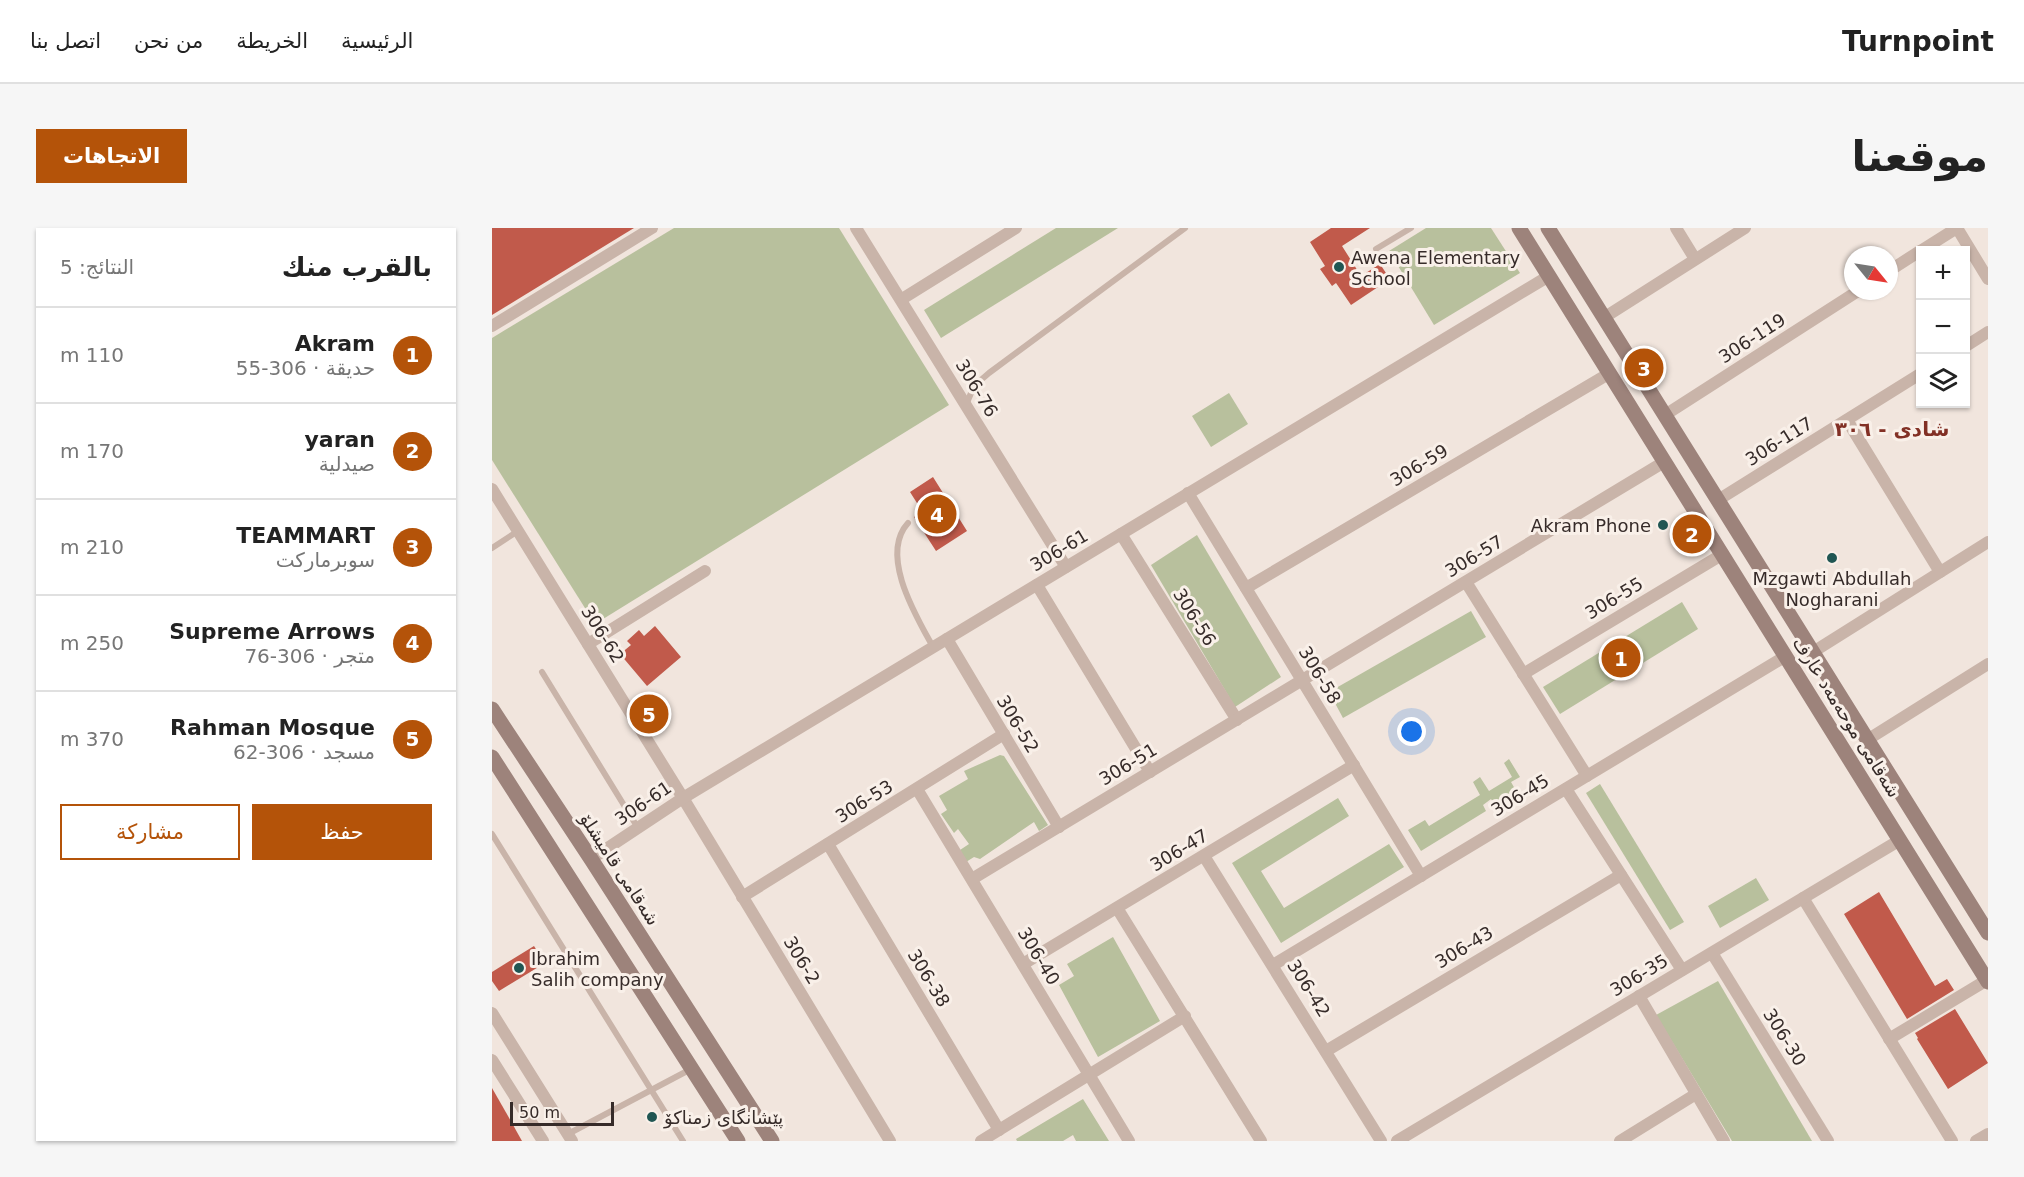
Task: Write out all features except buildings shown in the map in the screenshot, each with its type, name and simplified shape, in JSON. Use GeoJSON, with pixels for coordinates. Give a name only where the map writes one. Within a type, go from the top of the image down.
{"type":"FeatureCollection","features":[{"type":"Feature","properties":{"kind":"street"},"geometry":{"type":"LineString","coordinates":[[492,326],[652,228]]}},
{"type":"Feature","properties":{"kind":"street","name":"306-76"},"geometry":{"type":"LineString","coordinates":[[856,228],[1066,567]]}},
{"type":"Feature","properties":{"kind":"street"},"geometry":{"type":"LineString","coordinates":[[902,299],[1016,228]]}},
{"type":"Feature","properties":{"kind":"street","name":"شەقامی موحەمەد عارف"},"geometry":{"type":"LineString","coordinates":[[1519,228],[1987,981]]}},
{"type":"Feature","properties":{"kind":"street","name":"شەقامی موحەمەد عارف"},"geometry":{"type":"LineString","coordinates":[[1548,228],[1988,931]]}},
{"type":"Feature","properties":{"kind":"street"},"geometry":{"type":"LineString","coordinates":[[1676,228],[1695,260]]}},
{"type":"Feature","properties":{"kind":"street"},"geometry":{"type":"LineString","coordinates":[[1605,317],[1745,228]]}},
{"type":"Feature","properties":{"kind":"street"},"geometry":{"type":"LineString","coordinates":[[1929,246],[1957,228],[1988,279]]}},
{"type":"Feature","properties":{"kind":"street"},"geometry":{"type":"LineString","coordinates":[[1898,265],[1916,254]]}},
{"type":"Feature","properties":{"kind":"street","name":"306-61"},"geometry":{"type":"LineString","coordinates":[[591,859],[682,798],[1549,276]]}},
{"type":"Feature","properties":{"kind":"street","name":"306-119"},"geometry":{"type":"LineString","coordinates":[[1665,415],[1844,300]]}},
{"type":"Feature","properties":{"kind":"street"},"geometry":{"type":"LineString","coordinates":[[1970,343],[1988,332]]}},
{"type":"Feature","properties":{"kind":"street","name":"306-59"},"geometry":{"type":"LineString","coordinates":[[1246,588],[1610,373]]}},
{"type":"Feature","properties":{"kind":"street","name":"306-117"},"geometry":{"type":"LineString","coordinates":[[1718,500],[1916,377]]}},
{"type":"Feature","properties":{"kind":"street"},"geometry":{"type":"LineString","coordinates":[[1847,420],[1940,572]]}},
{"type":"Feature","properties":{"kind":"street","name":"306-57"},"geometry":{"type":"LineString","coordinates":[[1302,680],[1664,462]]}},
{"type":"Feature","properties":{"kind":"street","name":"306-62"},"geometry":{"type":"LineString","coordinates":[[492,489],[682,798]]}},
{"type":"Feature","properties":{"kind":"street","name":"306-58"},"geometry":{"type":"LineString","coordinates":[[1188,493],[1421,876]]}},
{"type":"Feature","properties":{"kind":"street","name":"306-56"},"geometry":{"type":"LineString","coordinates":[[1121,534],[1237,720]]}},
{"type":"Feature","properties":{"kind":"street"},"geometry":{"type":"LineString","coordinates":[[1813,652],[1988,542]]}},
{"type":"Feature","properties":{"kind":"street"},"geometry":{"type":"LineString","coordinates":[[1726,559],[1750,553]]}},
{"type":"Feature","properties":{"kind":"street","name":"306-55"},"geometry":{"type":"LineString","coordinates":[[1523,674],[1726,559]]}},
{"type":"Feature","properties":{"kind":"street"},"geometry":{"type":"LineString","coordinates":[[588,644],[705,571]]}},
{"type":"Feature","properties":{"kind":"street"},"geometry":{"type":"LineString","coordinates":[[1466,582],[1587,776]]}},
{"type":"Feature","properties":{"kind":"street"},"geometry":{"type":"LineString","coordinates":[[1037,585],[1150,772]]}},
{"type":"Feature","properties":{"kind":"street","name":"306-52"},"geometry":{"type":"LineString","coordinates":[[947,639],[1059,827]]}},
{"type":"Feature","properties":{"kind":"street","name":"306-45"},"geometry":{"type":"LineString","coordinates":[[1273,965],[1786,656]]}},
{"type":"Feature","properties":{"kind":"street"},"geometry":{"type":"LineString","coordinates":[[1868,740],[1988,664]]}},
{"type":"Feature","properties":{"kind":"street","name":"306-51"},"geometry":{"type":"LineString","coordinates":[[972,879],[1302,680]]}},
{"type":"Feature","properties":{"kind":"street","name":"شەقامی قامیشلۆ"},"geometry":{"type":"LineString","coordinates":[[492,709],[772,1141]]}},
{"type":"Feature","properties":{"kind":"street","name":"306-53"},"geometry":{"type":"LineString","coordinates":[[742,897],[1004,734]]}},
{"type":"Feature","properties":{"kind":"street"},"geometry":{"type":"LineString","coordinates":[[492,757],[738,1141]]}},
{"type":"Feature","properties":{"kind":"street","name":"306-47"},"geometry":{"type":"LineString","coordinates":[[1023,964],[1354,765]]}},
{"type":"Feature","properties":{"kind":"street","name":"306-40"},"geometry":{"type":"LineString","coordinates":[[917,789],[1129,1141]]}},
{"type":"Feature","properties":{"kind":"street"},"geometry":{"type":"LineString","coordinates":[[1566,789],[1682,970]]}},
{"type":"Feature","properties":{"kind":"street","name":"306-2"},"geometry":{"type":"LineString","coordinates":[[682,798],[890,1141]]}},
{"type":"Feature","properties":{"kind":"street","name":"306-35"},"geometry":{"type":"LineString","coordinates":[[1397,1141],[1900,840]]}},
{"type":"Feature","properties":{"kind":"street","name":"306-38"},"geometry":{"type":"LineString","coordinates":[[828,844],[999,1130]]}},
{"type":"Feature","properties":{"kind":"street","name":"306-42"},"geometry":{"type":"LineString","coordinates":[[1204,856],[1381,1141]]}},
{"type":"Feature","properties":{"kind":"street","name":"306-43"},"geometry":{"type":"LineString","coordinates":[[1326,1051],[1621,874]]}},
{"type":"Feature","properties":{"kind":"street"},"geometry":{"type":"LineString","coordinates":[[1803,898],[1952,1141]]}},
{"type":"Feature","properties":{"kind":"street"},"geometry":{"type":"LineString","coordinates":[[1117,908],[1261,1141]]}},
{"type":"Feature","properties":{"kind":"street","name":"306-30"},"geometry":{"type":"LineString","coordinates":[[1712,953],[1828,1141]]}},
{"type":"Feature","properties":{"kind":"street"},"geometry":{"type":"LineString","coordinates":[[1889,1039],[1987,981]]}},
{"type":"Feature","properties":{"kind":"street"},"geometry":{"type":"LineString","coordinates":[[1639,996],[1724,1141]]}},
{"type":"Feature","properties":{"kind":"street"},"geometry":{"type":"LineString","coordinates":[[492,1013],[570,1138]]}},
{"type":"Feature","properties":{"kind":"street"},"geometry":{"type":"LineString","coordinates":[[981,1141],[1185,1016]]}},
{"type":"Feature","properties":{"kind":"street"},"geometry":{"type":"LineString","coordinates":[[492,1060],[497,1078],[543,1141]]}},
{"type":"Feature","properties":{"kind":"street"},"geometry":{"type":"LineString","coordinates":[[1620,1141],[1696,1094]]}},
{"type":"Feature","properties":{"kind":"street"},"geometry":{"type":"LineString","coordinates":[[1976,1141],[1988,1134]]}},
{"type":"Feature","properties":{"kind":"lane"},"geometry":{"type":"LineString","coordinates":[[966,405],[974,386],[988,373],[1185,228]]}},
{"type":"Feature","properties":{"kind":"lane"},"geometry":{"type":"LineString","coordinates":[[1376,249],[1411,228]]}},
{"type":"Feature","properties":{"kind":"lane"},"geometry":{"type":"LineString","coordinates":[[908,524],[899,539],[897,565],[910,600],[933,647]]}},
{"type":"Feature","properties":{"kind":"lane"},"geometry":{"type":"LineString","coordinates":[[492,548],[518,531]]}},
{"type":"Feature","properties":{"kind":"lane"},"geometry":{"type":"LineString","coordinates":[[542,672],[638,828]]}},
{"type":"Feature","properties":{"kind":"lane"},"geometry":{"type":"LineString","coordinates":[[492,834],[682,1141]]}},
{"type":"Feature","properties":{"kind":"lane"},"geometry":{"type":"LineString","coordinates":[[570,1138],[650,1089],[691,1069]]}},
{"type":"Feature","properties":{"kind":"green space"},"geometry":{"type":"Polygon","coordinates":[[[674,228],[839,228],[949,405],[595,624],[492,460],[492,338],[674,228]]]}},
{"type":"Feature","properties":{"kind":"green space"},"geometry":{"type":"Polygon","coordinates":[[[1056,228],[1118,228],[941,338],[924,310],[1056,228]]]}},
{"type":"Feature","properties":{"kind":"green space"},"geometry":{"type":"Polygon","coordinates":[[[1426,228],[1491,228],[1520,273],[1434,325],[1389,251],[1426,228]]]}},
{"type":"Feature","properties":{"kind":"green space"},"geometry":{"type":"Polygon","coordinates":[[[1229,393],[1248,424],[1211,447],[1192,416],[1229,393]]]}},
{"type":"Feature","properties":{"kind":"green space"},"geometry":{"type":"Polygon","coordinates":[[[1197,535],[1281,677],[1235,707],[1151,565],[1197,535]]]}},
{"type":"Feature","properties":{"kind":"green space"},"geometry":{"type":"Polygon","coordinates":[[[1682,602],[1698,629],[1560,714],[1543,687],[1682,602]]]}},
{"type":"Feature","properties":{"kind":"green space"},"geometry":{"type":"Polygon","coordinates":[[[1471,611],[1486,637],[1343,718],[1329,692],[1471,611]]]}},
{"type":"Feature","properties":{"kind":"green space"},"geometry":{"type":"Polygon","coordinates":[[[1000,755],[1004,756],[1048,825],[1039,831],[1034,822],[980,859],[974,857],[966,862],[960,850],[969,844],[958,829],[954,833],[941,814],[947,810],[939,796],[968,779],[964,771],[1000,755]]]}},
{"type":"Feature","properties":{"kind":"green space"},"geometry":{"type":"Polygon","coordinates":[[[1509,759],[1520,777],[1511,782],[1515,789],[1509,792],[1513,799],[1497,808],[1491,799],[1483,805],[1486,811],[1421,851],[1408,830],[1425,820],[1429,826],[1480,795],[1473,782],[1480,777],[1489,791],[1512,777],[1504,763],[1509,759]]]}},
{"type":"Feature","properties":{"kind":"green space"},"geometry":{"type":"Polygon","coordinates":[[[1600,784],[1684,922],[1670,930],[1586,793],[1600,784]]]}},
{"type":"Feature","properties":{"kind":"green space"},"geometry":{"type":"Polygon","coordinates":[[[1338,798],[1349,816],[1261,871],[1284,908],[1389,844],[1404,867],[1281,943],[1232,863],[1338,798]]]}},
{"type":"Feature","properties":{"kind":"green space"},"geometry":{"type":"Polygon","coordinates":[[[1756,878],[1769,900],[1720,928],[1708,906],[1756,878]]]}},
{"type":"Feature","properties":{"kind":"green space"},"geometry":{"type":"Polygon","coordinates":[[[1113,937],[1160,1021],[1098,1057],[1059,985],[1074,976],[1067,964],[1113,937]]]}},
{"type":"Feature","properties":{"kind":"green space"},"geometry":{"type":"Polygon","coordinates":[[[1718,981],[1812,1141],[1732,1141],[1656,1015],[1718,981]]]}},
{"type":"Feature","properties":{"kind":"green space"},"geometry":{"type":"Polygon","coordinates":[[[1083,1099],[1109,1141],[1076,1141],[1073,1135],[1063,1141],[1017,1141],[1016,1139],[1083,1099]]]}},
{"type":"Feature","properties":{"kind":"place","name":"Awena Elementary School"},"geometry":{"type":"Point","coordinates":[1339,267]}},
{"type":"Feature","properties":{"kind":"place","name":"TEAMMART"},"geometry":{"type":"Point","coordinates":[1644,368]}},
{"type":"Feature","properties":{"kind":"place","name":"Supreme Arrows"},"geometry":{"type":"Point","coordinates":[937,514]}},
{"type":"Feature","properties":{"kind":"place","name":"Akram Phone"},"geometry":{"type":"Point","coordinates":[1663,525]}},
{"type":"Feature","properties":{"kind":"place","name":"yaran"},"geometry":{"type":"Point","coordinates":[1692,534]}},
{"type":"Feature","properties":{"kind":"place","name":"Mzgawti Abdullah Nogharani"},"geometry":{"type":"Point","coordinates":[1832,558]}},
{"type":"Feature","properties":{"kind":"place","name":"Akram"},"geometry":{"type":"Point","coordinates":[1621,658]}},
{"type":"Feature","properties":{"kind":"place","name":"Rahman Mosque"},"geometry":{"type":"Point","coordinates":[649,714]}},
{"type":"Feature","properties":{"kind":"place","name":"Ibrahim Salih company"},"geometry":{"type":"Point","coordinates":[519,968]}},
{"type":"Feature","properties":{"kind":"place","name":"پێشانگای زمناكۆ"},"geometry":{"type":"Point","coordinates":[652,1117]}},
{"type":"Feature","properties":{"kind":"district","name":"شادی - ٣٠٦"},"geometry":{"type":"Point","coordinates":[1892,429]}}]}
